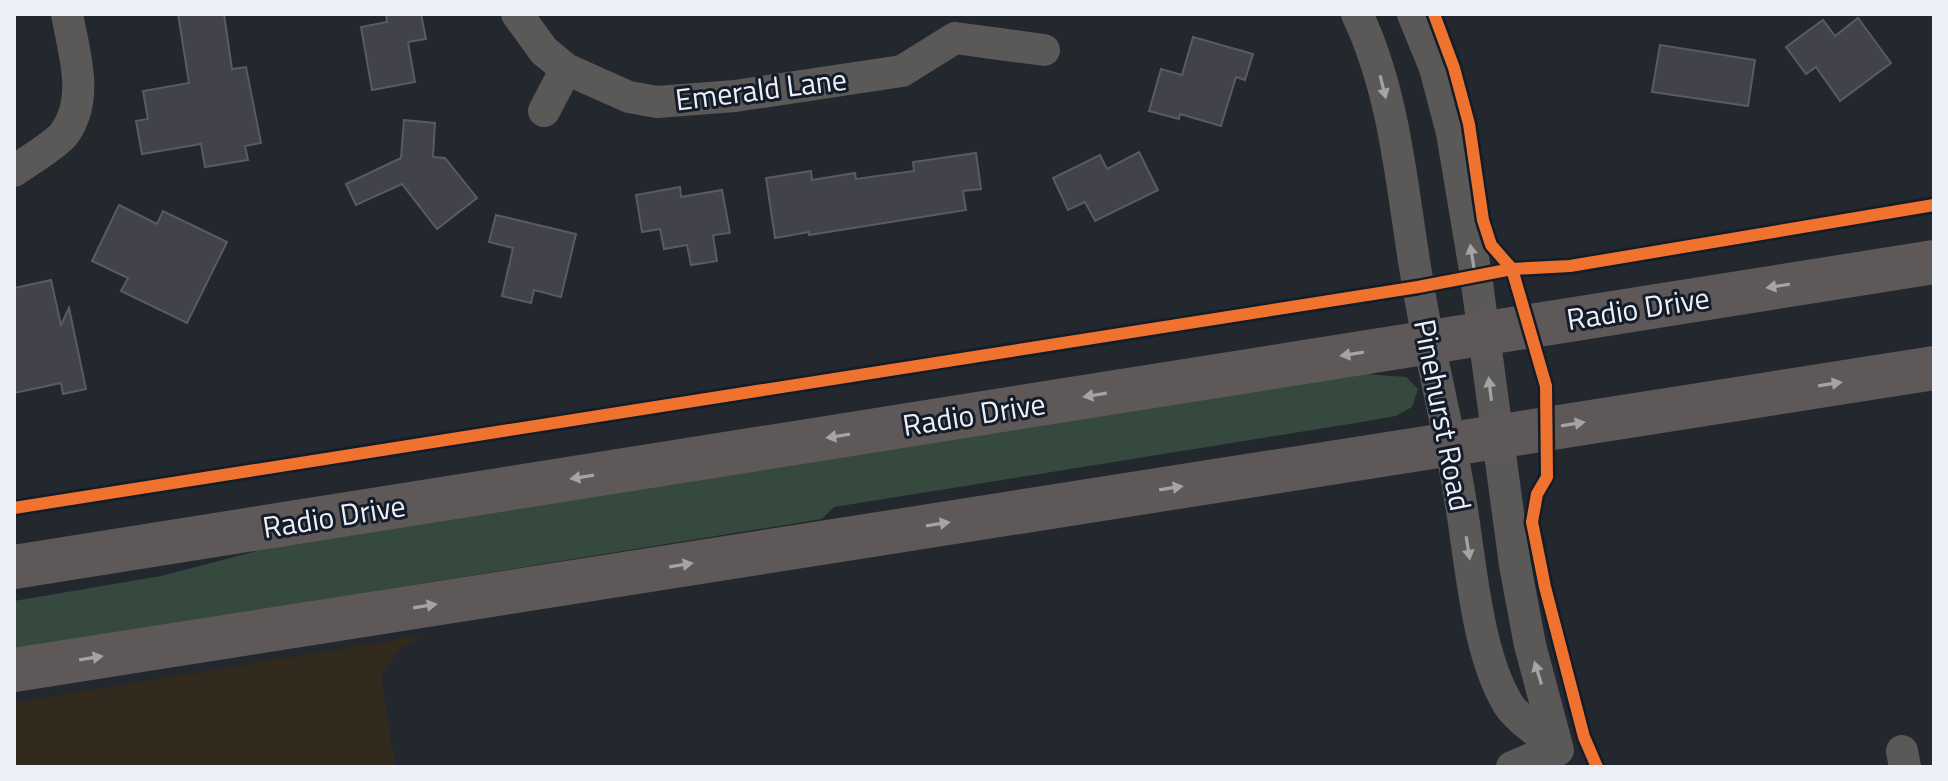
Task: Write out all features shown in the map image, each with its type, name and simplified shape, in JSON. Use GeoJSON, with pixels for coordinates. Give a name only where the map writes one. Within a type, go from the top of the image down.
{"type":"FeatureCollection","features":[{"type":"Feature","properties":{"kind":"main road","name":"Radio Drive"},"geometry":{"type":"LineString","coordinates":[[14,567],[1934,262]]}},
{"type":"Feature","properties":{"kind":"main road"},"geometry":{"type":"LineString","coordinates":[[14,670],[1934,368]]}},
{"type":"Feature","properties":{"kind":"street"},"geometry":{"type":"LineString","coordinates":[[14,171],[63,135],[79,104],[67,14]]}},
{"type":"Feature","properties":{"kind":"street","name":"Emerald Lane"},"geometry":{"type":"LineString","coordinates":[[517,14],[544,51],[566,69],[629,97],[657,102],[692,101],[902,71],[953,26]]}},
{"type":"Feature","properties":{"kind":"street","name":"Pinehurst Road"},"geometry":{"type":"LineString","coordinates":[[1357,14],[1373,52],[1388,104],[1477,605],[1497,680],[1509,706],[1562,758]]}},
{"type":"Feature","properties":{"kind":"street","name":"Pinehurst Road"},"geometry":{"type":"LineString","coordinates":[[1413,14],[1435,68],[1446,108],[1476,276],[1524,620],[1562,758]]}},
{"type":"Feature","properties":{"kind":"street"},"geometry":{"type":"LineString","coordinates":[[953,26],[1044,50]]}},
{"type":"Feature","properties":{"kind":"street"},"geometry":{"type":"LineString","coordinates":[[544,111],[566,69]]}},
{"type":"Feature","properties":{"kind":"street"},"geometry":{"type":"LineString","coordinates":[[1512,767],[1562,758]]}},
{"type":"Feature","properties":{"kind":"shaded area"},"geometry":{"type":"Polygon","coordinates":[[[425,635],[401,647],[381,675],[395,767],[14,767],[14,703],[425,635]]]}},
{"type":"Feature","properties":{"kind":"green space"},"geometry":{"type":"Polygon","coordinates":[[[1352,373],[1406,377],[1418,389],[1412,407],[1396,416],[1356,423],[834,507],[822,519],[14,649],[14,601],[161,576],[288,543],[1352,373]]]}},
{"type":"Feature","properties":{"kind":"building"},"geometry":{"type":"Polygon","coordinates":[[[178,14],[224,14],[232,69],[246,67],[261,143],[245,146],[248,160],[205,167],[201,144],[142,154],[136,121],[148,119],[143,91],[189,83],[178,14]]]}},
{"type":"Feature","properties":{"kind":"building"},"geometry":{"type":"Polygon","coordinates":[[[386,14],[421,14],[426,39],[408,42],[415,82],[372,90],[361,27],[387,22],[386,14]]]}},
{"type":"Feature","properties":{"kind":"building"},"geometry":{"type":"Polygon","coordinates":[[[1858,18],[1891,63],[1840,101],[1816,67],[1806,74],[1786,47],[1823,20],[1835,36],[1858,18]]]}},
{"type":"Feature","properties":{"kind":"building"},"geometry":{"type":"Polygon","coordinates":[[[1193,37],[1253,54],[1245,80],[1236,77],[1221,126],[1180,114],[1179,119],[1149,111],[1161,69],[1182,75],[1193,37]]]}},
{"type":"Feature","properties":{"kind":"building"},"geometry":{"type":"Polygon","coordinates":[[[1660,45],[1755,60],[1748,106],[1652,92],[1660,45]]]}},
{"type":"Feature","properties":{"kind":"building"},"geometry":{"type":"Polygon","coordinates":[[[404,120],[435,123],[433,157],[445,158],[477,198],[437,229],[402,184],[356,205],[346,184],[401,158],[404,120]]]}},
{"type":"Feature","properties":{"kind":"building"},"geometry":{"type":"Polygon","coordinates":[[[1139,152],[1158,190],[1095,221],[1085,202],[1068,210],[1053,178],[1100,155],[1107,169],[1139,152]]]}},
{"type":"Feature","properties":{"kind":"building"},"geometry":{"type":"Polygon","coordinates":[[[976,153],[981,189],[963,191],[966,210],[775,238],[766,178],[811,171],[812,180],[855,173],[856,179],[914,171],[913,162],[976,153]]]}},
{"type":"Feature","properties":{"kind":"building"},"geometry":{"type":"Polygon","coordinates":[[[680,187],[681,197],[722,190],[730,233],[713,235],[717,261],[691,265],[687,245],[664,249],[660,229],[642,232],[636,195],[680,187]]]}},
{"type":"Feature","properties":{"kind":"building"},"geometry":{"type":"Polygon","coordinates":[[[119,205],[157,224],[163,211],[227,242],[187,323],[121,291],[128,278],[92,261],[119,205]]]}},
{"type":"Feature","properties":{"kind":"building"},"geometry":{"type":"Polygon","coordinates":[[[496,215],[576,234],[561,297],[534,290],[531,303],[502,296],[513,248],[489,242],[496,215]]]}},
{"type":"Feature","properties":{"kind":"building"},"geometry":{"type":"Polygon","coordinates":[[[51,280],[61,325],[69,308],[86,389],[63,394],[61,383],[14,393],[14,288],[51,280]]]}},
{"type":"Feature","properties":{"kind":"cycle path"},"geometry":{"type":"LineString","coordinates":[[1434,14],[1454,68],[1469,124],[1483,220],[1491,245],[1512,269],[1546,386],[1547,477],[1537,494],[1532,522],[1545,587],[1584,737],[1597,767]]}},
{"type":"Feature","properties":{"kind":"cycle path"},"geometry":{"type":"LineString","coordinates":[[14,508],[1418,287],[1512,269],[1570,266],[1934,205]]}}]}
